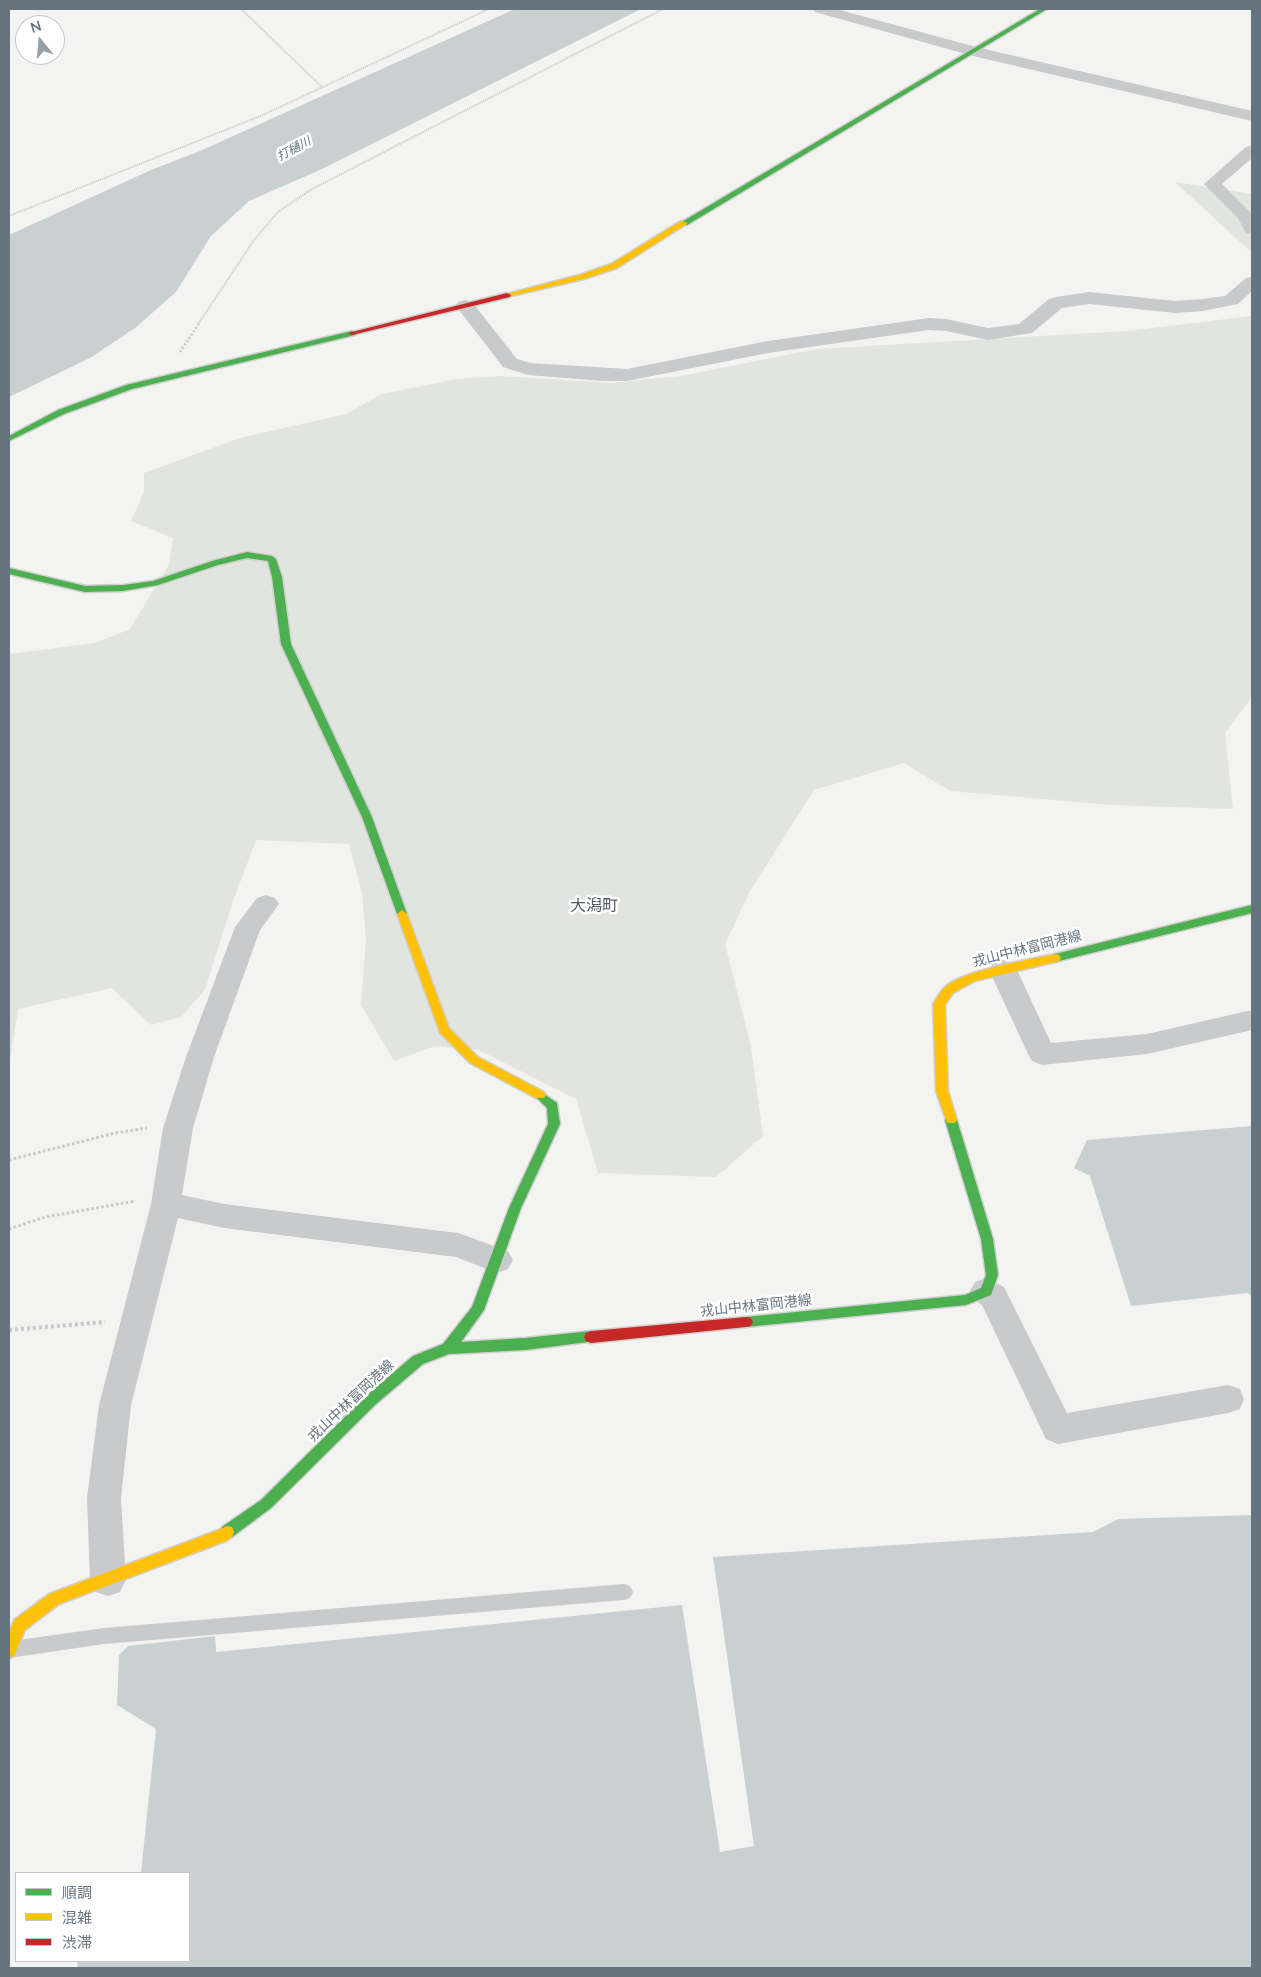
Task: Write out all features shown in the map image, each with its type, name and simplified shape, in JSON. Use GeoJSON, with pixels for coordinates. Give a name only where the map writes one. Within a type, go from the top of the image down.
{"type":"FeatureCollection","features":[{"type":"Feature","properties":{"kind":"street"},"geometry":{"type":"LineString","coordinates":[[820,9],[973,51],[1252,116]]}},
{"type":"Feature","properties":{"kind":"street"},"geometry":{"type":"LineString","coordinates":[[9,439],[61,412],[129,387],[465,306],[581,277],[614,266],[740,188],[1044,9]]}},
{"type":"Feature","properties":{"kind":"street"},"geometry":{"type":"LineString","coordinates":[[1252,150],[1212,184],[1245,216],[1252,229]]}},
{"type":"Feature","properties":{"kind":"street"},"geometry":{"type":"LineString","coordinates":[[465,306],[510,363],[528,369],[627,375],[768,347],[929,324],[946,325],[988,334],[1025,329],[1056,303],[1089,298],[1175,307],[1203,305],[1231,300],[1252,282]]}},
{"type":"Feature","properties":{"kind":"street"},"geometry":{"type":"LineString","coordinates":[[9,571],[86,589],[95,589],[155,583],[215,563],[247,555],[272,559],[278,577],[286,644],[368,817],[444,1030],[474,1060],[537,1092],[553,1106],[554,1124],[515,1208],[478,1310],[448,1348]]}},
{"type":"Feature","properties":{"kind":"street"},"geometry":{"type":"LineString","coordinates":[[108,1580],[104,1498],[115,1405],[166,1204],[178,1128],[200,1057],[248,928],[266,904]]}},
{"type":"Feature","properties":{"kind":"street","name":"戎山中林富岡港線"},"geometry":{"type":"LineString","coordinates":[[10,1651],[19,1625],[54,1599],[221,1536],[266,1504],[371,1400],[418,1360],[448,1348],[524,1344],[966,1300],[986,1291],[992,1274],[987,1239],[942,1091],[939,1004],[949,990],[972,978],[1252,909]]}},
{"type":"Feature","properties":{"kind":"street"},"geometry":{"type":"LineString","coordinates":[[1003,970],[1042,1054],[1147,1044],[1252,1020]]}},
{"type":"Feature","properties":{"kind":"street"},"geometry":{"type":"LineString","coordinates":[[166,1204],[224,1216],[458,1245],[497,1260]]}},
{"type":"Feature","properties":{"kind":"street"},"geometry":{"type":"LineString","coordinates":[[986,1291],[992,1296],[1058,1429],[1228,1399]]}},
{"type":"Feature","properties":{"kind":"lane"},"geometry":{"type":"LineString","coordinates":[[10,1651],[104,1636],[624,1592]]}},
{"type":"Feature","properties":{"kind":"path"},"geometry":{"type":"LineString","coordinates":[[241,9],[322,87]]}},
{"type":"Feature","properties":{"kind":"path"},"geometry":{"type":"LineString","coordinates":[[9,216],[194,143],[322,87],[489,9]]}},
{"type":"Feature","properties":{"kind":"path"},"geometry":{"type":"LineString","coordinates":[[163,378],[254,240],[278,212],[312,190],[663,9]]}},
{"type":"Feature","properties":{"kind":"path"},"geometry":{"type":"LineString","coordinates":[[9,1160],[115,1133],[154,1127],[178,1128]]}},
{"type":"Feature","properties":{"kind":"path"},"geometry":{"type":"LineString","coordinates":[[9,1229],[45,1218],[131,1201],[166,1204]]}},
{"type":"Feature","properties":{"kind":"path"},"geometry":{"type":"LineString","coordinates":[[9,1330],[112,1321],[136,1322]]}},
{"type":"Feature","properties":{"kind":"shaded area"},"geometry":{"type":"Polygon","coordinates":[[[1175,182],[1252,194],[1252,253],[1175,182]]]}},
{"type":"Feature","properties":{"kind":"shaded area"},"geometry":{"type":"Polygon","coordinates":[[[1252,316],[1252,697],[1225,733],[1233,809],[1112,805],[950,791],[904,763],[814,790],[750,891],[725,944],[751,1047],[763,1136],[716,1177],[598,1173],[576,1099],[479,1050],[435,1046],[394,1061],[361,1005],[366,939],[362,893],[349,844],[256,840],[232,904],[205,990],[181,1017],[151,1025],[112,988],[18,1009],[9,1067],[9,654],[95,643],[130,629],[169,565],[173,538],[131,521],[144,492],[144,473],[240,438],[346,414],[382,394],[457,379],[500,376],[612,383],[681,376],[816,349],[1127,331],[1252,316]]]}},
{"type":"Feature","properties":{"kind":"water","name":"打樋川"},"geometry":{"type":"Polygon","coordinates":[[[515,9],[641,9],[322,169],[249,201],[211,236],[176,292],[135,328],[90,358],[9,397],[9,235],[515,9]]]}},
{"type":"Feature","properties":{"kind":"water"},"geometry":{"type":"Polygon","coordinates":[[[1252,1126],[1252,1296],[1247,1293],[1131,1306],[1090,1176],[1074,1168],[1087,1140],[1252,1126]]]}},
{"type":"Feature","properties":{"kind":"water"},"geometry":{"type":"Polygon","coordinates":[[[1252,1515],[1252,1968],[77,1968],[78,1962],[190,1962],[190,1872],[141,1872],[156,1729],[117,1705],[119,1655],[128,1646],[215,1636],[216,1652],[682,1605],[720,1852],[754,1846],[713,1557],[1093,1532],[1118,1519],[1252,1515]]]}},
{"type":"Feature","properties":{"kind":"traffic: fast"},"geometry":{"type":"LineString","coordinates":[[684,223],[1044,9]]}},
{"type":"Feature","properties":{"kind":"traffic: fast"},"geometry":{"type":"LineString","coordinates":[[9,439],[61,412],[129,387],[352,333]]}},
{"type":"Feature","properties":{"kind":"traffic: fast"},"geometry":{"type":"LineString","coordinates":[[9,571],[85,589],[123,588],[155,583],[215,563],[247,555],[272,559],[277,577],[286,644],[367,817],[402,914]]}},
{"type":"Feature","properties":{"kind":"traffic: fast"},"geometry":{"type":"LineString","coordinates":[[1055,958],[1252,909]]}},
{"type":"Feature","properties":{"kind":"traffic: fast"},"geometry":{"type":"LineString","coordinates":[[448,1348],[478,1310],[515,1208],[554,1124],[553,1106],[540,1095]]}},
{"type":"Feature","properties":{"kind":"traffic: fast"},"geometry":{"type":"LineString","coordinates":[[746,1322],[966,1300],[986,1291],[992,1275],[987,1239],[951,1120]]}},
{"type":"Feature","properties":{"kind":"traffic: fast"},"geometry":{"type":"LineString","coordinates":[[227,1532],[266,1504],[371,1400],[418,1360],[448,1348],[525,1344],[591,1337]]}},
{"type":"Feature","properties":{"kind":"traffic: slow"},"geometry":{"type":"LineString","coordinates":[[507,295],[581,277],[614,266],[684,223]]}},
{"type":"Feature","properties":{"kind":"traffic: slow"},"geometry":{"type":"LineString","coordinates":[[402,914],[444,1030],[474,1060],[540,1095]]}},
{"type":"Feature","properties":{"kind":"traffic: slow"},"geometry":{"type":"LineString","coordinates":[[951,1120],[942,1091],[939,1004],[949,990],[972,978],[1055,958]]}},
{"type":"Feature","properties":{"kind":"traffic: slow"},"geometry":{"type":"LineString","coordinates":[[9,1651],[19,1625],[54,1599],[221,1536],[227,1532]]}},
{"type":"Feature","properties":{"kind":"traffic: jam"},"geometry":{"type":"LineString","coordinates":[[352,333],[507,295]]}},
{"type":"Feature","properties":{"kind":"traffic: jam"},"geometry":{"type":"LineString","coordinates":[[591,1337],[746,1322]]}},
{"type":"Feature","properties":{"kind":"district","name":"大潟町"},"geometry":{"type":"Point","coordinates":[594,906]}}]}
